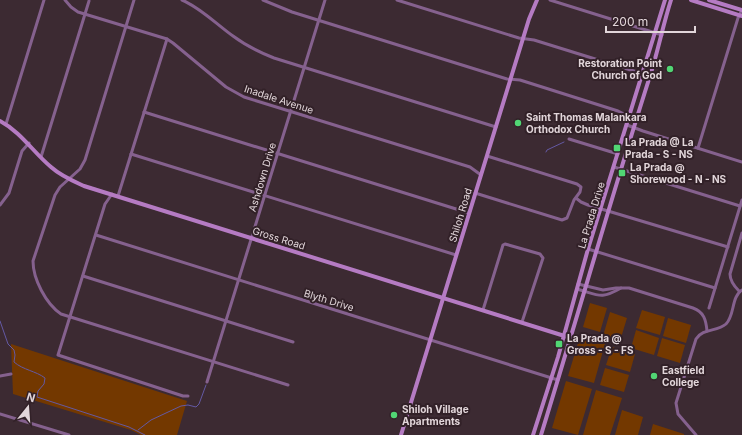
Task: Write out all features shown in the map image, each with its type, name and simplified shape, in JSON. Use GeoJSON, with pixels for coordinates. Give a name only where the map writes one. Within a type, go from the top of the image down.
{"type":"FeatureCollection","features":[{"type":"Feature","properties":{"kind":"street"},"geometry":{"type":"LineString","coordinates":[[6,124],[44,0]]}},
{"type":"Feature","properties":{"kind":"street","name":"Inadale Avenue"},"geometry":{"type":"LineString","coordinates":[[65,0],[71,7],[85,14],[173,43],[234,92],[291,112],[470,167],[481,175]]}},
{"type":"Feature","properties":{"kind":"street"},"geometry":{"type":"LineString","coordinates":[[41,158],[89,0]]}},
{"type":"Feature","properties":{"kind":"street"},"geometry":{"type":"LineString","coordinates":[[134,0],[85,160],[80,169],[60,187],[55,195],[33,261],[35,278],[50,305],[61,314],[288,385]]}},
{"type":"Feature","properties":{"kind":"street"},"geometry":{"type":"LineString","coordinates":[[182,0],[198,8],[232,36],[248,46],[274,58],[496,127]]}},
{"type":"Feature","properties":{"kind":"street"},"geometry":{"type":"LineString","coordinates":[[263,0],[292,12],[510,79],[520,80],[611,108],[636,120]]}},
{"type":"Feature","properties":{"kind":"street","name":"Ashdown Drive"},"geometry":{"type":"LineString","coordinates":[[207,382],[325,0]]}},
{"type":"Feature","properties":{"kind":"street"},"geometry":{"type":"LineString","coordinates":[[397,0],[650,76]]}},
{"type":"Feature","properties":{"kind":"street","name":"Shiloh Road"},"geometry":{"type":"LineString","coordinates":[[401,435],[510,79],[532,10],[537,0]]}},
{"type":"Feature","properties":{"kind":"street"},"geometry":{"type":"LineString","coordinates":[[550,0],[662,35]]}},
{"type":"Feature","properties":{"kind":"street","name":"La Prada Drive"},"geometry":{"type":"LineString","coordinates":[[533,435],[564,336],[588,249],[665,0]]}},
{"type":"Feature","properties":{"kind":"street","name":"La Prada Drive"},"geometry":{"type":"LineString","coordinates":[[541,435],[608,210],[650,76],[671,0]]}},
{"type":"Feature","properties":{"kind":"street"},"geometry":{"type":"LineString","coordinates":[[691,0],[741,16]]}},
{"type":"Feature","properties":{"kind":"street"},"geometry":{"type":"LineString","coordinates":[[698,148],[742,10],[709,0]]}},
{"type":"Feature","properties":{"kind":"street"},"geometry":{"type":"LineString","coordinates":[[118,196],[167,40]]}},
{"type":"Feature","properties":{"kind":"street"},"geometry":{"type":"LineString","coordinates":[[144,112],[469,213]]}},
{"type":"Feature","properties":{"kind":"street","name":"Gross Road"},"geometry":{"type":"LineString","coordinates":[[0,121],[6,124],[29,144],[52,168],[84,186],[571,338]]}},
{"type":"Feature","properties":{"kind":"street"},"geometry":{"type":"LineString","coordinates":[[627,125],[742,162]]}},
{"type":"Feature","properties":{"kind":"street"},"geometry":{"type":"LineString","coordinates":[[569,139],[618,154]]}},
{"type":"Feature","properties":{"kind":"street"},"geometry":{"type":"LineString","coordinates":[[0,205],[9,193],[22,151],[29,144]]}},
{"type":"Feature","properties":{"kind":"street"},"geometry":{"type":"LineString","coordinates":[[131,154],[456,255]]}},
{"type":"Feature","properties":{"kind":"street"},"geometry":{"type":"LineString","coordinates":[[476,193],[562,220],[568,218],[573,203],[581,190],[577,184],[487,156]]}},
{"type":"Feature","properties":{"kind":"street"},"geometry":{"type":"LineString","coordinates":[[614,167],[740,206]]}},
{"type":"Feature","properties":{"kind":"street"},"geometry":{"type":"LineString","coordinates":[[112,194],[105,204],[58,355],[183,396],[188,396]]}},
{"type":"Feature","properties":{"kind":"street"},"geometry":{"type":"LineString","coordinates":[[576,198],[584,203],[728,247]]}},
{"type":"Feature","properties":{"kind":"street"},"geometry":{"type":"LineString","coordinates":[[709,308],[742,200]]}},
{"type":"Feature","properties":{"kind":"street"},"geometry":{"type":"LineString","coordinates":[[696,435],[678,414],[676,403],[698,335],[722,327],[728,321],[736,297],[741,290],[732,283],[730,274],[742,234]]}},
{"type":"Feature","properties":{"kind":"street","name":"Blyth Drive"},"geometry":{"type":"LineString","coordinates":[[96,235],[558,380]]}},
{"type":"Feature","properties":{"kind":"street"},"geometry":{"type":"LineString","coordinates":[[482,310],[503,245],[505,244],[534,252],[542,255],[542,258],[522,322]]}},
{"type":"Feature","properties":{"kind":"street"},"geometry":{"type":"LineString","coordinates":[[588,249],[715,288]]}},
{"type":"Feature","properties":{"kind":"street"},"geometry":{"type":"LineString","coordinates":[[83,276],[293,342]]}},
{"type":"Feature","properties":{"kind":"street"},"geometry":{"type":"LineString","coordinates":[[578,284],[599,295],[607,296],[623,287]]}},
{"type":"Feature","properties":{"kind":"street"},"geometry":{"type":"LineString","coordinates":[[577,289],[585,288],[603,290],[623,287],[632,288],[696,309],[704,316],[708,331]]}},
{"type":"Feature","properties":{"kind":"street"},"geometry":{"type":"LineString","coordinates":[[0,376],[11,374]]}},
{"type":"Feature","properties":{"kind":"street"},"geometry":{"type":"LineString","coordinates":[[0,414],[69,435]]}},
{"type":"Feature","properties":{"kind":"shaded area"},"geometry":{"type":"Polygon","coordinates":[[[590,303],[607,308],[600,332],[583,327],[590,303]]]}},
{"type":"Feature","properties":{"kind":"shaded area"},"geometry":{"type":"Polygon","coordinates":[[[642,310],[665,317],[660,335],[636,328],[642,310]]]}},
{"type":"Feature","properties":{"kind":"shaded area"},"geometry":{"type":"Polygon","coordinates":[[[610,312],[627,318],[620,341],[603,336],[610,312]]]}},
{"type":"Feature","properties":{"kind":"shaded area"},"geometry":{"type":"Polygon","coordinates":[[[668,318],[691,325],[686,343],[663,336],[668,318]]]}},
{"type":"Feature","properties":{"kind":"shaded area"},"geometry":{"type":"Polygon","coordinates":[[[636,330],[659,338],[654,355],[631,348],[636,330]]]}},
{"type":"Feature","properties":{"kind":"shaded area"},"geometry":{"type":"Polygon","coordinates":[[[581,333],[606,340],[594,383],[568,376],[581,333]]]}},
{"type":"Feature","properties":{"kind":"shaded area"},"geometry":{"type":"Polygon","coordinates":[[[662,338],[685,345],[680,363],[657,356],[662,338]]]}},
{"type":"Feature","properties":{"kind":"shaded area"},"geometry":{"type":"Polygon","coordinates":[[[11,344],[187,401],[177,435],[141,435],[131,430],[13,394],[11,344]]]}},
{"type":"Feature","properties":{"kind":"shaded area"},"geometry":{"type":"Polygon","coordinates":[[[612,347],[635,354],[630,372],[606,365],[612,347]]]}},
{"type":"Feature","properties":{"kind":"shaded area"},"geometry":{"type":"Polygon","coordinates":[[[605,368],[629,375],[624,392],[600,385],[605,368]]]}},
{"type":"Feature","properties":{"kind":"shaded area"},"geometry":{"type":"Polygon","coordinates":[[[566,381],[592,389],[578,435],[552,428],[566,381]]]}},
{"type":"Feature","properties":{"kind":"shaded area"},"geometry":{"type":"Polygon","coordinates":[[[596,390],[622,398],[610,435],[583,435],[596,390]]]}},
{"type":"Feature","properties":{"kind":"shaded area"},"geometry":{"type":"Polygon","coordinates":[[[622,410],[643,417],[638,435],[615,435],[622,410]]]}},
{"type":"Feature","properties":{"kind":"shaded area"},"geometry":{"type":"Polygon","coordinates":[[[653,424],[684,434],[684,435],[650,435],[653,424]]]}},
{"type":"Feature","properties":{"kind":"waterway"},"geometry":{"type":"LineString","coordinates":[[546,152],[547,150],[564,142]]}},
{"type":"Feature","properties":{"kind":"waterway"},"geometry":{"type":"LineString","coordinates":[[0,321],[8,344],[14,350],[14,362],[21,367],[45,378],[44,384],[38,391],[37,397],[129,427],[145,435]]}},
{"type":"Feature","properties":{"kind":"waterway"},"geometry":{"type":"LineString","coordinates":[[138,430],[151,420],[181,406],[188,405],[196,407],[199,404],[206,385]]}},
{"type":"Feature","properties":{"kind":"place","name":"Restoration Point Church of God"},"geometry":{"type":"Point","coordinates":[670,69]}},
{"type":"Feature","properties":{"kind":"place","name":"Saint Thomas Malankara Orthodox Church"},"geometry":{"type":"Point","coordinates":[518,123]}},
{"type":"Feature","properties":{"kind":"place","name":"La Prada @ La Prada - S - NS"},"geometry":{"type":"Point","coordinates":[617,148]}},
{"type":"Feature","properties":{"kind":"place","name":"La Prada @ Shorewood - N - NS"},"geometry":{"type":"Point","coordinates":[622,173]}},
{"type":"Feature","properties":{"kind":"place","name":"La Prada @ Gross - S - FS"},"geometry":{"type":"Point","coordinates":[559,344]}},
{"type":"Feature","properties":{"kind":"place","name":"Eastfield College"},"geometry":{"type":"Point","coordinates":[654,376]}},
{"type":"Feature","properties":{"kind":"place","name":"Shiloh Village Apartments"},"geometry":{"type":"Point","coordinates":[394,415]}}]}
